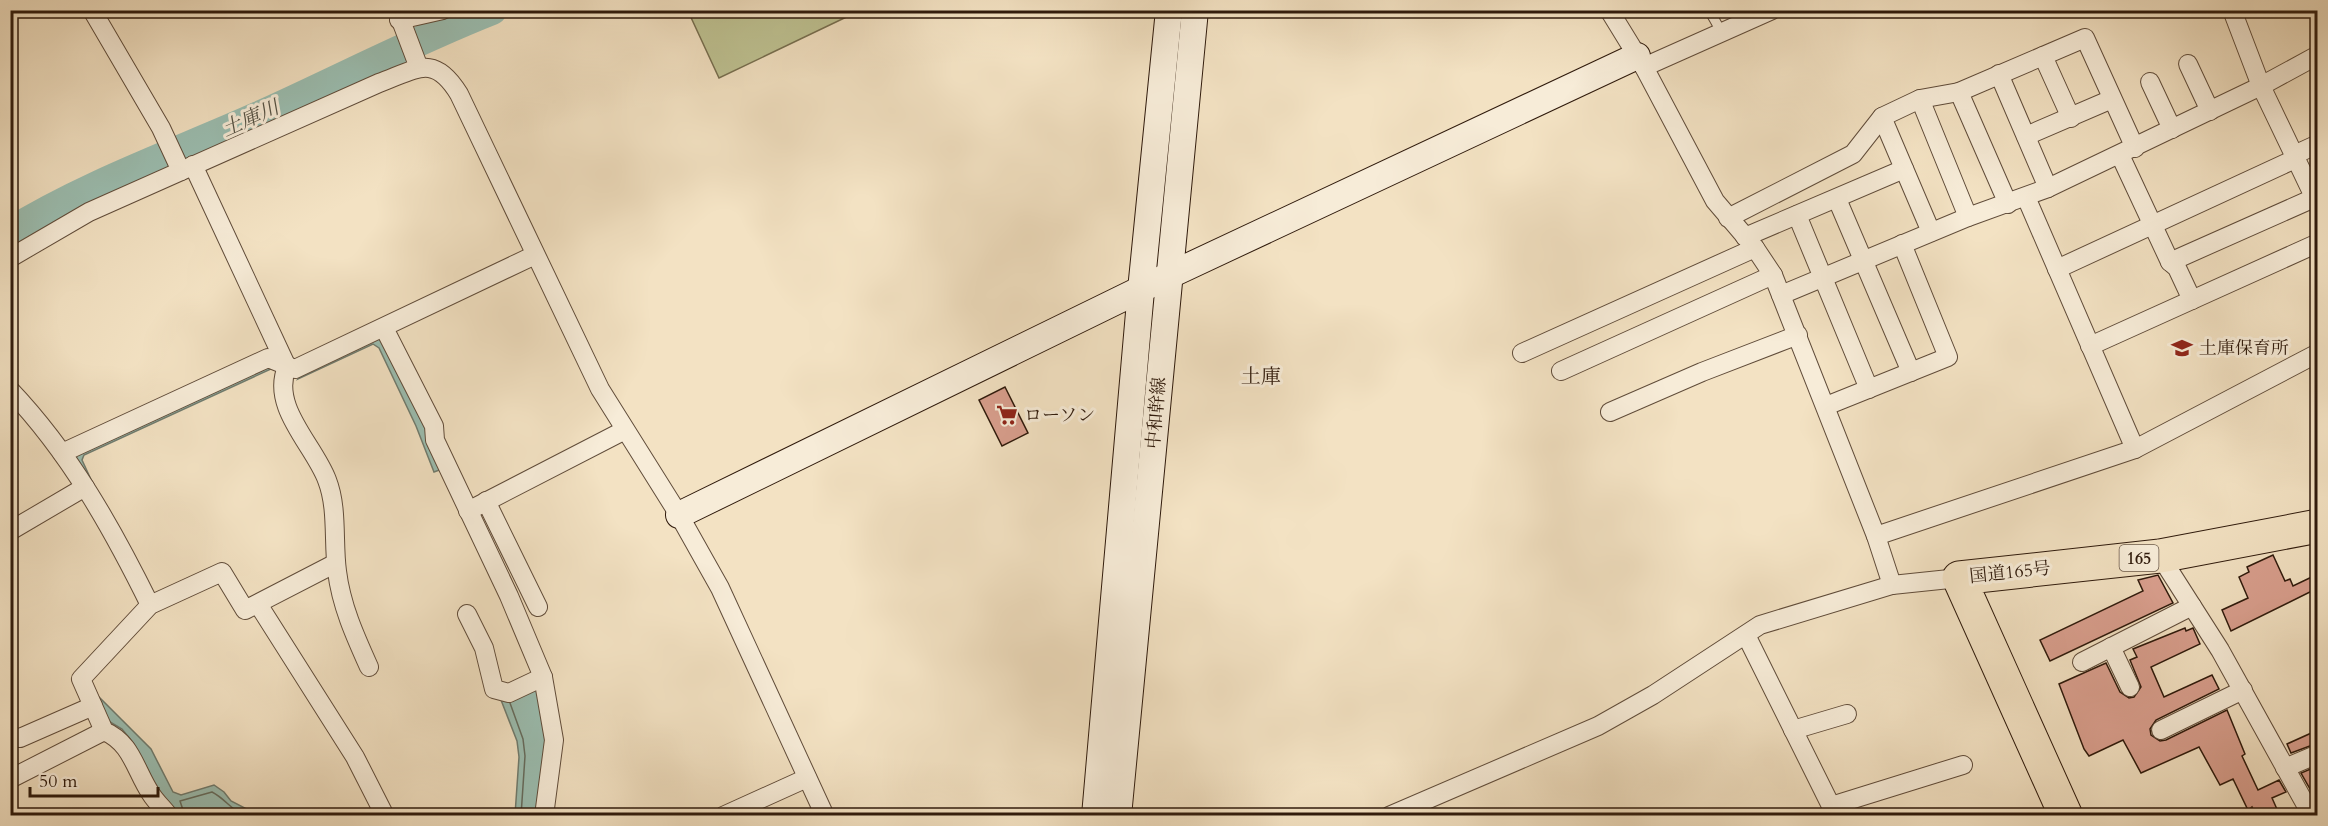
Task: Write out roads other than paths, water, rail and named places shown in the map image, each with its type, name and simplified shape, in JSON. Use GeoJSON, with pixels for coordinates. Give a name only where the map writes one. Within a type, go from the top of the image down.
{"type":"FeatureCollection","features":[{"type":"Feature","properties":{"kind":"highway","name":"国道165号"},"geometry":{"type":"LineString","coordinates":[[2066,816],[1959,578],[2160,556],[2318,526]]}},
{"type":"Feature","properties":{"kind":"main road","name":"中和幹線"},"geometry":{"type":"LineString","coordinates":[[1095,816],[1141,290],[1169,10]]}},
{"type":"Feature","properties":{"kind":"main road","name":"中和幹線"},"geometry":{"type":"LineString","coordinates":[[1118,816],[1195,10]]}},
{"type":"Feature","properties":{"kind":"main road"},"geometry":{"type":"LineString","coordinates":[[679,515],[1170,275],[1641,62]]}},
{"type":"Feature","properties":{"kind":"street"},"geometry":{"type":"LineString","coordinates":[[92,10],[187,168],[287,367]]}},
{"type":"Feature","properties":{"kind":"street"},"geometry":{"type":"LineString","coordinates":[[419,68],[398,15],[443,10]]}},
{"type":"Feature","properties":{"kind":"street"},"geometry":{"type":"LineString","coordinates":[[1609,10],[1641,62],[1715,201],[1773,275],[1876,536],[1892,585]]}},
{"type":"Feature","properties":{"kind":"street"},"geometry":{"type":"LineString","coordinates":[[1641,62],[1722,33],[1772,10]]}},
{"type":"Feature","properties":{"kind":"street"},"geometry":{"type":"LineString","coordinates":[[2170,262],[2316,202],[2261,86],[2232,10]]}},
{"type":"Feature","properties":{"kind":"street"},"geometry":{"type":"LineString","coordinates":[[1728,218],[1853,154],[1882,117],[1920,99],[1959,92],[2085,38],[2112,99],[2153,224],[2170,262],[2177,268],[2192,300]]}},
{"type":"Feature","properties":{"kind":"street"},"geometry":{"type":"LineString","coordinates":[[1781,295],[1968,217],[2048,188],[2261,86],[2318,55]]}},
{"type":"Feature","properties":{"kind":"street"},"geometry":{"type":"LineString","coordinates":[[2043,56],[2071,117]]}},
{"type":"Feature","properties":{"kind":"street"},"geometry":{"type":"LineString","coordinates":[[2187,64],[2210,111]]}},
{"type":"Feature","properties":{"kind":"street"},"geometry":{"type":"LineString","coordinates":[[10,258],[89,212],[187,168],[419,68],[436,68],[449,78],[459,94],[579,348],[625,430],[679,515],[720,588],[825,816]]}},
{"type":"Feature","properties":{"kind":"street"},"geometry":{"type":"LineString","coordinates":[[1999,74],[2048,188]]}},
{"type":"Feature","properties":{"kind":"street"},"geometry":{"type":"LineString","coordinates":[[2150,82],[2172,129]]}},
{"type":"Feature","properties":{"kind":"street"},"geometry":{"type":"LineString","coordinates":[[1959,92],[2008,204]]}},
{"type":"Feature","properties":{"kind":"street"},"geometry":{"type":"LineString","coordinates":[[1920,99],[1968,217]]}},
{"type":"Feature","properties":{"kind":"street"},"geometry":{"type":"LineString","coordinates":[[2026,136],[2112,99]]}},
{"type":"Feature","properties":{"kind":"street"},"geometry":{"type":"LineString","coordinates":[[1882,117],[1931,232]]}},
{"type":"Feature","properties":{"kind":"street"},"geometry":{"type":"LineString","coordinates":[[2057,269],[2318,144]]}},
{"type":"Feature","properties":{"kind":"street"},"geometry":{"type":"LineString","coordinates":[[1522,353],[1750,243],[1797,215],[1904,170]]}},
{"type":"Feature","properties":{"kind":"street"},"geometry":{"type":"LineString","coordinates":[[2026,197],[2134,449]]}},
{"type":"Feature","properties":{"kind":"street"},"geometry":{"type":"LineString","coordinates":[[1837,199],[1911,372]]}},
{"type":"Feature","properties":{"kind":"street"},"geometry":{"type":"LineString","coordinates":[[1797,215],[1869,389]]}},
{"type":"Feature","properties":{"kind":"street"},"geometry":{"type":"LineString","coordinates":[[2090,346],[2318,243]]}},
{"type":"Feature","properties":{"kind":"street"},"geometry":{"type":"LineString","coordinates":[[1826,406],[1948,357],[1902,244]]}},
{"type":"Feature","properties":{"kind":"street"},"geometry":{"type":"LineString","coordinates":[[62,453],[268,358],[295,369],[535,255]]}},
{"type":"Feature","properties":{"kind":"street"},"geometry":{"type":"LineString","coordinates":[[1561,371],[1773,275]]}},
{"type":"Feature","properties":{"kind":"street"},"geometry":{"type":"LineString","coordinates":[[384,328],[434,426],[435,440],[509,596],[543,677],[554,740],[544,816]]}},
{"type":"Feature","properties":{"kind":"street"},"geometry":{"type":"LineString","coordinates":[[1611,412],[1702,372],[1798,335]]}},
{"type":"Feature","properties":{"kind":"street"},"geometry":{"type":"LineString","coordinates":[[1876,536],[2134,449],[2318,353]]}},
{"type":"Feature","properties":{"kind":"street"},"geometry":{"type":"LineString","coordinates":[[287,367],[283,376],[283,391],[287,406],[329,483],[336,563],[350,623],[369,667]]}},
{"type":"Feature","properties":{"kind":"street"},"geometry":{"type":"LineString","coordinates":[[10,390],[62,453],[85,487],[113,531],[150,605]]}},
{"type":"Feature","properties":{"kind":"street"},"geometry":{"type":"LineString","coordinates":[[468,511],[625,430]]}},
{"type":"Feature","properties":{"kind":"street"},"geometry":{"type":"LineString","coordinates":[[10,531],[85,487]]}},
{"type":"Feature","properties":{"kind":"street"},"geometry":{"type":"LineString","coordinates":[[486,501],[538,607]]}},
{"type":"Feature","properties":{"kind":"street"},"geometry":{"type":"LineString","coordinates":[[2160,556],[2243,690],[2312,816]]}},
{"type":"Feature","properties":{"kind":"street"},"geometry":{"type":"LineString","coordinates":[[169,816],[151,794],[126,746],[115,735],[104,731],[81,679],[150,605],[222,572],[244,610],[336,563]]}},
{"type":"Feature","properties":{"kind":"street"},"geometry":{"type":"LineString","coordinates":[[1389,816],[1598,726],[1653,695],[1746,635],[1778,619],[1892,585],[1959,578]]}},
{"type":"Feature","properties":{"kind":"street"},"geometry":{"type":"LineString","coordinates":[[258,604],[355,757],[385,816]]}},
{"type":"Feature","properties":{"kind":"street"},"geometry":{"type":"LineString","coordinates":[[2082,662],[2192,606]]}},
{"type":"Feature","properties":{"kind":"street"},"geometry":{"type":"LineString","coordinates":[[468,614],[484,648],[494,689],[509,693],[543,677]]}},
{"type":"Feature","properties":{"kind":"street"},"geometry":{"type":"LineString","coordinates":[[1746,635],[1833,811],[1963,765]]}},
{"type":"Feature","properties":{"kind":"street"},"geometry":{"type":"LineString","coordinates":[[2111,647],[2130,687]]}},
{"type":"Feature","properties":{"kind":"street"},"geometry":{"type":"LineString","coordinates":[[2161,730],[2243,690]]}},
{"type":"Feature","properties":{"kind":"street"},"geometry":{"type":"LineString","coordinates":[[10,737],[20,738],[93,706]]}},
{"type":"Feature","properties":{"kind":"street"},"geometry":{"type":"LineString","coordinates":[[1793,730],[1847,714]]}},
{"type":"Feature","properties":{"kind":"street"},"geometry":{"type":"LineString","coordinates":[[10,779],[104,731]]}},
{"type":"Feature","properties":{"kind":"street"},"geometry":{"type":"LineString","coordinates":[[2285,768],[2318,754]]}},
{"type":"Feature","properties":{"kind":"street"},"geometry":{"type":"LineString","coordinates":[[723,816],[807,778]]}},
{"type":"Feature","properties":{"kind":"lane"},"geometry":{"type":"LineString","coordinates":[[1709,10],[1722,33]]}},
{"type":"Feature","properties":{"kind":"water"},"geometry":{"type":"Polygon","coordinates":[[[380,336],[429,426],[442,469],[434,472],[416,426],[379,348],[373,344],[298,379],[302,373],[380,336]]]}},
{"type":"Feature","properties":{"kind":"water"},"geometry":{"type":"Polygon","coordinates":[[[267,362],[273,368],[84,455],[82,460],[94,486],[71,452],[267,362]]]}},
{"type":"Feature","properties":{"kind":"water"},"geometry":{"type":"Polygon","coordinates":[[[536,688],[550,741],[537,815],[515,815],[519,757],[517,741],[501,700],[536,688]]]}},
{"type":"Feature","properties":{"kind":"water"},"geometry":{"type":"Polygon","coordinates":[[[98,696],[151,749],[173,792],[181,795],[214,785],[231,801],[258,815],[180,814],[155,788],[134,744],[122,729],[105,719],[94,698],[98,696]]]}},
{"type":"Feature","properties":{"kind":"waterway","name":"土庫川"},"geometry":{"type":"LineString","coordinates":[[10,232],[101,184],[259,116],[404,48],[492,10]]}},
{"type":"Feature","properties":{"kind":"place","name":"土庫保育所"},"geometry":{"type":"Point","coordinates":[2182,348]}},
{"type":"Feature","properties":{"kind":"place","name":"ローソン"},"geometry":{"type":"Point","coordinates":[1007,415]}},
{"type":"Feature","properties":{"kind":"district","name":"土庫"},"geometry":{"type":"Point","coordinates":[1261,376]}}]}
